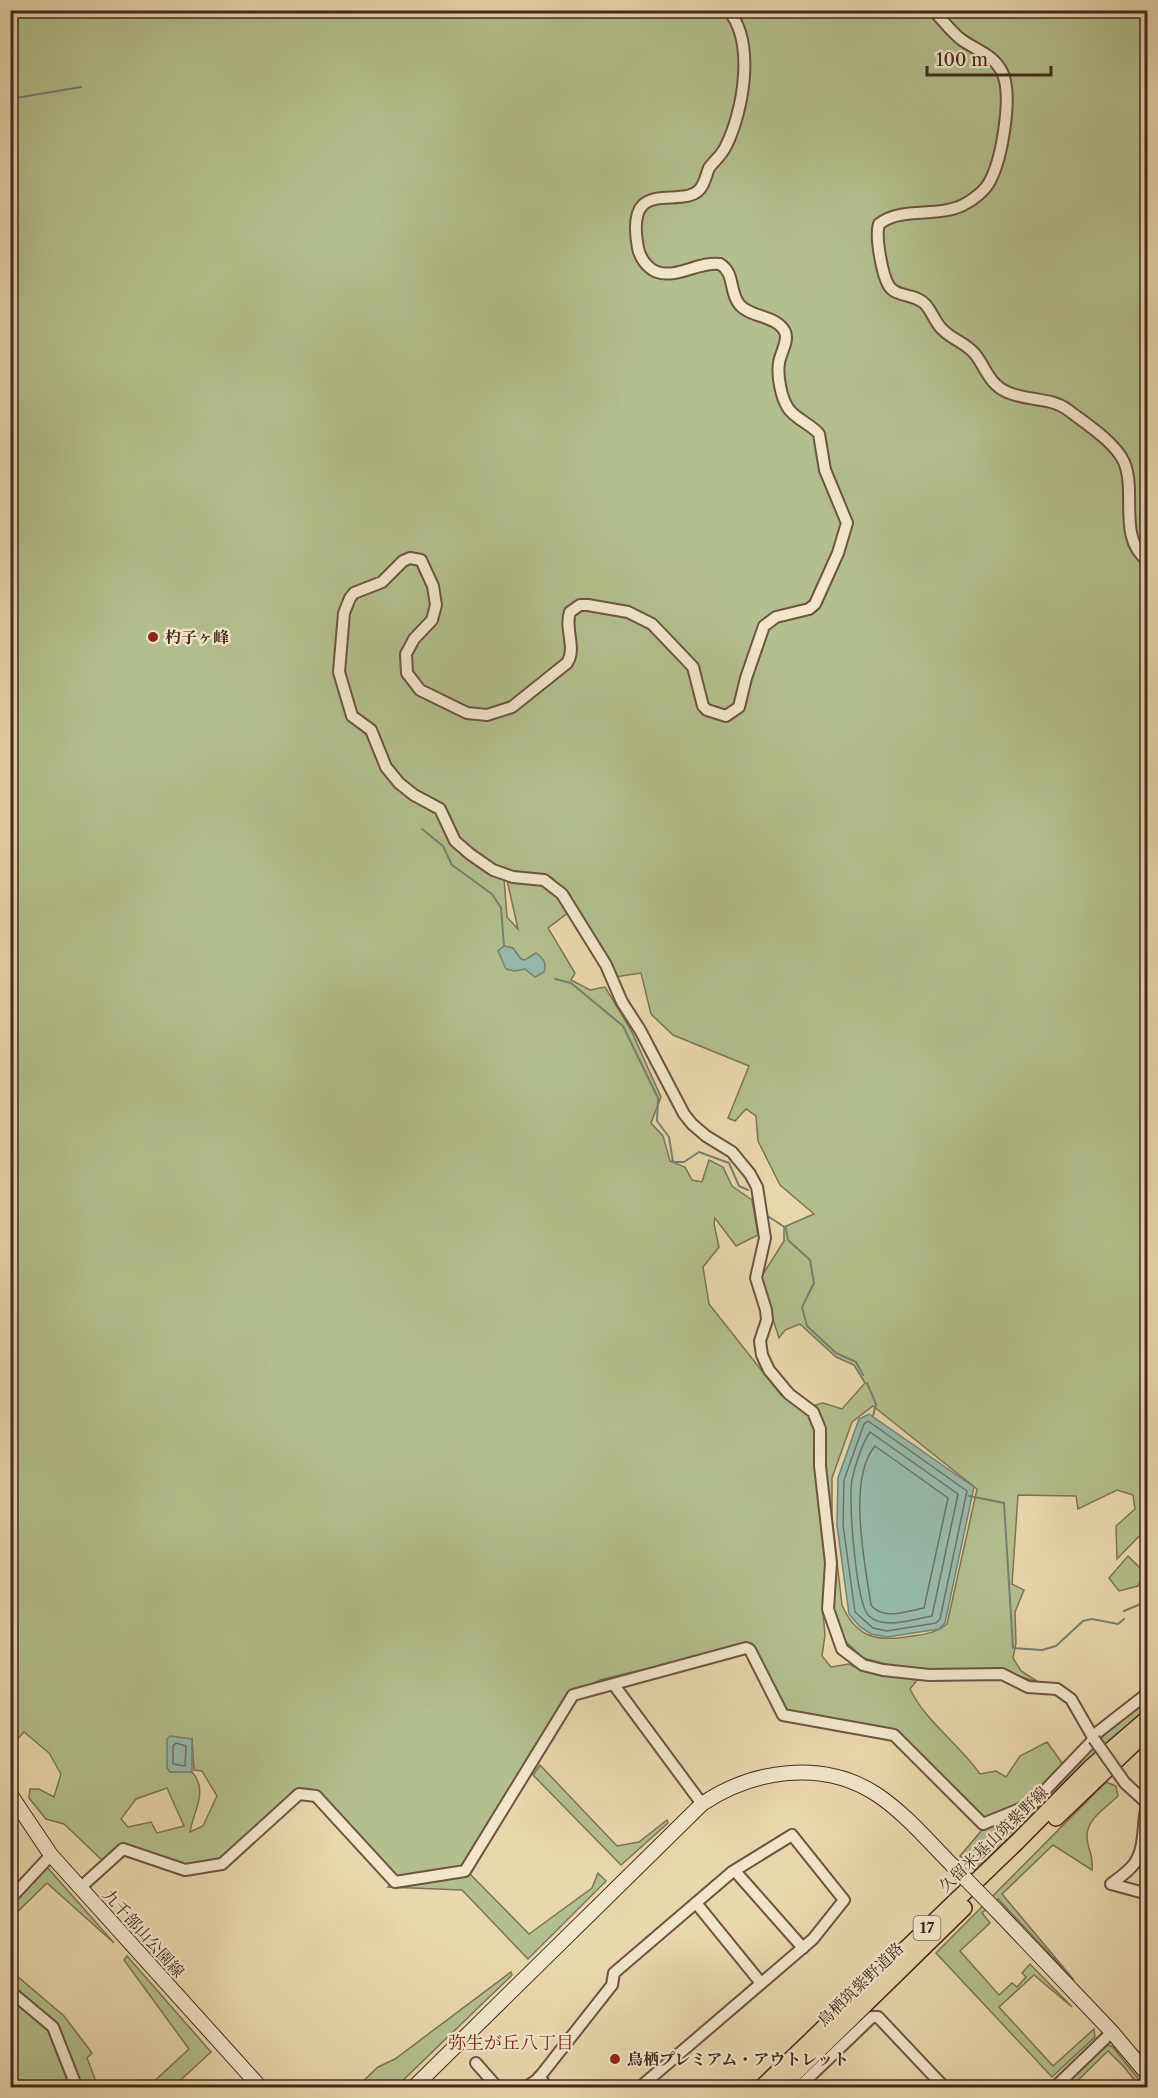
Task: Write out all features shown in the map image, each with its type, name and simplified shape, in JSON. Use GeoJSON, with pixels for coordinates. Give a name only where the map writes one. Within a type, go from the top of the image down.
{"type":"FeatureCollection","features":[{"type":"Feature","properties":{"kind":"main road","name":"久留米基山筑紫野線"},"geometry":{"type":"LineString","coordinates":[[761,2088],[1018,1841],[1091,1767],[1148,1718]]}},
{"type":"Feature","properties":{"kind":"main road","name":"鳥栖筑紫野道路"},"geometry":{"type":"LineString","coordinates":[[780,2088],[1148,1731]]}},
{"type":"Feature","properties":{"kind":"street"},"geometry":{"type":"LineString","coordinates":[[728,10],[741,36],[744,52],[743,81],[732,134],[700,189],[692,195],[658,196],[649,200],[639,218],[638,249],[648,266],[664,274],[711,263],[720,264],[729,274],[740,306],[778,324],[784,330],[786,335],[779,364],[783,396],[788,409],[819,434],[825,470],[847,523],[822,592],[809,609],[776,617],[764,626],[746,678],[739,707],[726,716],[714,714],[703,706],[693,667],[658,629],[628,612],[588,604],[574,607],[568,618],[571,653],[567,663],[512,707],[498,713],[477,716],[420,690],[407,673],[408,647],[432,620],[436,605],[426,567],[421,560],[410,558],[397,566],[382,582],[354,593],[350,598],[344,613],[339,649],[339,672],[343,691],[352,716],[375,736],[386,767],[414,795],[440,809],[455,841],[493,870],[513,877],[544,880],[562,894],[606,965],[622,1002],[640,1029],[688,1119],[706,1136],[732,1152],[750,1174],[757,1187],[765,1238],[756,1278],[767,1320],[760,1341],[762,1356],[769,1370],[789,1394],[813,1412],[817,1419],[831,1563],[828,1609],[836,1639],[842,1649],[863,1665],[883,1670],[929,1675],[1002,1674],[1028,1687],[1057,1689],[1071,1699],[1094,1739],[1125,1783],[1147,1803],[1143,1843],[1137,1858],[1132,1866],[1111,1884],[1148,1894]]}},
{"type":"Feature","properties":{"kind":"street"},"geometry":{"type":"LineString","coordinates":[[933,10],[960,38],[996,62],[1006,82],[1006,111],[994,170],[989,183],[980,193],[951,210],[896,216],[879,224],[876,237],[887,283],[893,291],[920,299],[927,305],[942,330],[967,345],[996,385],[1018,395],[1060,405],[1120,454],[1128,475],[1131,536],[1137,551],[1148,561]]}},
{"type":"Feature","properties":{"kind":"street"},"geometry":{"type":"LineString","coordinates":[[81,1887],[123,1849],[185,1870],[222,1864],[299,1794],[316,1796],[395,1882],[465,1871],[573,1695],[746,1648],[750,1650],[783,1715],[894,1735],[982,1824],[1032,1804],[1094,1739],[1098,1731],[1148,1693]]}},
{"type":"Feature","properties":{"kind":"street"},"geometry":{"type":"LineString","coordinates":[[614,1685],[702,1804]]}},
{"type":"Feature","properties":{"kind":"street"},"geometry":{"type":"LineString","coordinates":[[413,2088],[702,1804],[743,1781],[777,1773],[809,1773],[851,1782],[884,1800],[998,1911],[1112,2032],[1148,2075]]}},
{"type":"Feature","properties":{"kind":"street","name":"九千部山公園線"},"geometry":{"type":"LineString","coordinates":[[10,1794],[51,1855],[261,2088]]}},
{"type":"Feature","properties":{"kind":"street"},"geometry":{"type":"LineString","coordinates":[[525,2088],[539,2077],[612,1984],[614,1972],[735,1871],[792,1835],[844,1900],[802,1948],[639,2088]]}},
{"type":"Feature","properties":{"kind":"street"},"geometry":{"type":"LineString","coordinates":[[10,1899],[51,1855]]}},
{"type":"Feature","properties":{"kind":"street"},"geometry":{"type":"LineString","coordinates":[[735,1871],[802,1948]]}},
{"type":"Feature","properties":{"kind":"street"},"geometry":{"type":"LineString","coordinates":[[696,1903],[761,1983]]}},
{"type":"Feature","properties":{"kind":"street"},"geometry":{"type":"LineString","coordinates":[[10,1991],[53,2027],[77,2088]]}},
{"type":"Feature","properties":{"kind":"street"},"geometry":{"type":"LineString","coordinates":[[798,2088],[872,2017],[878,2016],[945,2088]]}},
{"type":"Feature","properties":{"kind":"street"},"geometry":{"type":"LineString","coordinates":[[1054,2088],[1112,2032]]}},
{"type":"Feature","properties":{"kind":"street"},"geometry":{"type":"LineString","coordinates":[[476,2063],[498,2088]]}},
{"type":"Feature","properties":{"kind":"street"},"geometry":{"type":"LineString","coordinates":[[539,2077],[548,2088]]}},
{"type":"Feature","properties":{"kind":"green space"},"geometry":{"type":"Polygon","coordinates":[[[11,11],[1147,11],[1147,1528],[1117,1559],[1116,1526],[1135,1509],[1133,1495],[1117,1490],[1078,1509],[1076,1496],[1018,1495],[1012,1584],[1024,1590],[1015,1612],[1016,1643],[1013,1658],[1021,1671],[1040,1683],[1004,1671],[914,1672],[863,1658],[841,1637],[831,1609],[823,1612],[825,1635],[822,1656],[831,1667],[849,1664],[862,1671],[918,1679],[910,1689],[917,1701],[980,1774],[996,1771],[1006,1777],[1020,1756],[1047,1742],[1067,1770],[1107,1732],[1147,1700],[1147,1707],[975,1870],[960,1856],[987,1824],[896,1730],[782,1712],[752,1643],[600,1680],[570,1694],[463,1867],[398,1878],[319,1793],[299,1791],[222,1860],[184,1865],[123,1845],[102,1860],[64,1824],[46,1819],[29,1798],[30,1789],[39,1789],[54,1797],[61,1774],[49,1753],[24,1732],[11,1746],[11,11]],[[516,871],[504,879],[507,917],[518,929],[507,880],[548,886],[569,912],[548,928],[575,973],[571,980],[590,990],[605,987],[631,1030],[661,1097],[651,1123],[663,1136],[670,1161],[685,1167],[692,1180],[702,1182],[709,1160],[723,1167],[732,1186],[752,1200],[758,1235],[736,1246],[715,1218],[714,1224],[719,1247],[703,1267],[709,1304],[781,1395],[800,1409],[823,1403],[842,1409],[865,1383],[854,1365],[836,1357],[800,1324],[785,1330],[779,1338],[760,1279],[784,1241],[784,1227],[814,1214],[780,1185],[758,1141],[756,1116],[746,1109],[735,1121],[728,1118],[749,1066],[673,1035],[651,1014],[641,973],[615,977],[568,894],[551,877],[516,871]],[[873,1406],[852,1422],[832,1478],[832,1518],[842,1605],[854,1625],[870,1636],[900,1638],[935,1631],[947,1624],[977,1489],[873,1406]],[[192,1739],[170,1772],[192,1772],[197,1779],[200,1794],[190,1832],[203,1826],[217,1796],[202,1771],[194,1770],[192,1739]],[[167,1788],[136,1799],[121,1819],[128,1827],[151,1822],[157,1833],[184,1826],[167,1788]]]}},
{"type":"Feature","properties":{"kind":"green space"},"geometry":{"type":"Polygon","coordinates":[[[1128,1556],[1144,1572],[1138,1586],[1119,1591],[1109,1578],[1128,1556]]]}},
{"type":"Feature","properties":{"kind":"green space"},"geometry":{"type":"Polygon","coordinates":[[[540,1765],[617,1846],[639,1842],[667,1820],[668,1823],[621,1865],[533,1775],[540,1765]]]}},
{"type":"Feature","properties":{"kind":"green space"},"geometry":{"type":"Polygon","coordinates":[[[1106,1782],[1116,1786],[1118,1796],[1093,1819],[1090,1825],[1087,1841],[1092,1859],[1092,1870],[1053,1845],[1002,1894],[1074,1980],[998,1899],[982,1913],[990,1923],[960,1951],[999,1995],[1012,1983],[1017,1987],[1026,1977],[1022,1973],[1030,1964],[1072,2007],[1034,1975],[999,2007],[1053,2066],[1094,2029],[1095,2037],[1052,2077],[936,1953],[1106,1782]]]}},
{"type":"Feature","properties":{"kind":"green space"},"geometry":{"type":"Polygon","coordinates":[[[47,1867],[114,1943],[47,1883],[11,1918],[10,1906],[47,1867]]]}},
{"type":"Feature","properties":{"kind":"green space"},"geometry":{"type":"Polygon","coordinates":[[[598,1873],[606,1881],[528,1959],[462,1890],[388,1887],[391,1884],[470,1874],[529,1934],[592,1888],[598,1873]]]}},
{"type":"Feature","properties":{"kind":"green space"},"geometry":{"type":"Polygon","coordinates":[[[127,1956],[211,2052],[173,2087],[148,2087],[189,2049],[124,1960],[127,1956]]]}},
{"type":"Feature","properties":{"kind":"green space"},"geometry":{"type":"Polygon","coordinates":[[[10,1970],[64,2016],[92,2053],[87,2058],[98,2087],[82,2087],[55,2024],[11,1986],[10,1970]]]}},
{"type":"Feature","properties":{"kind":"green space"},"geometry":{"type":"Polygon","coordinates":[[[511,1972],[512,1975],[396,2087],[357,2087],[378,2067],[395,2059],[511,1972]]]}},
{"type":"Feature","properties":{"kind":"green space"},"geometry":{"type":"Polygon","coordinates":[[[10,1996],[48,2031],[70,2087],[11,2087],[10,1996]]]}},
{"type":"Feature","properties":{"kind":"green space"},"geometry":{"type":"Polygon","coordinates":[[[1106,2045],[1112,2046],[1145,2087],[1140,2087],[1108,2051],[1071,2087],[1061,2088],[1106,2045]]]}},
{"type":"Feature","properties":{"kind":"water"},"geometry":{"type":"Polygon","coordinates":[[[504,946],[513,948],[521,959],[525,960],[536,953],[544,961],[544,972],[535,977],[525,969],[515,971],[506,969],[498,951],[504,946]]]}},
{"type":"Feature","properties":{"kind":"water"},"geometry":{"type":"Polygon","coordinates":[[[869,1414],[974,1487],[945,1623],[939,1629],[887,1637],[871,1634],[860,1627],[849,1614],[837,1525],[838,1478],[859,1419],[869,1414]]]}},
{"type":"Feature","properties":{"kind":"water"},"geometry":{"type":"Polygon","coordinates":[[[170,1736],[192,1739],[192,1772],[170,1772],[167,1768],[167,1739],[170,1736]]]}},
{"type":"Feature","properties":{"kind":"waterway"},"geometry":{"type":"LineString","coordinates":[[10,99],[81,87]]}},
{"type":"Feature","properties":{"kind":"waterway"},"geometry":{"type":"LineString","coordinates":[[422,829],[443,846],[452,865],[492,894],[501,908],[504,946]]}},
{"type":"Feature","properties":{"kind":"waterway"},"geometry":{"type":"LineString","coordinates":[[555,979],[571,983],[623,1026],[658,1098],[657,1121],[669,1137],[673,1162],[684,1162],[699,1152],[729,1163],[739,1186],[748,1190]]}},
{"type":"Feature","properties":{"kind":"waterway"},"geometry":{"type":"LineString","coordinates":[[766,1215],[786,1228],[788,1240],[810,1260],[814,1283],[802,1307],[807,1326],[836,1353],[856,1362],[863,1375]]}},
{"type":"Feature","properties":{"kind":"waterway"},"geometry":{"type":"LineString","coordinates":[[867,1383],[876,1404],[873,1416]]}},
{"type":"Feature","properties":{"kind":"waterway"},"geometry":{"type":"LineString","coordinates":[[969,1496],[1004,1503],[1013,1648],[1042,1650],[1056,1646],[1083,1621],[1092,1619],[1118,1624],[1124,1619]]}},
{"type":"Feature","properties":{"kind":"waterway"},"geometry":{"type":"LineString","coordinates":[[1124,1611],[1148,1601]]}},
{"type":"Feature","properties":{"kind":"place","name":"杓子ヶ峰"},"geometry":{"type":"Point","coordinates":[153,637]}},
{"type":"Feature","properties":{"kind":"place","name":"鳥栖プレミアム・アウトレット"},"geometry":{"type":"Point","coordinates":[615,2059]}},
{"type":"Feature","properties":{"kind":"district","name":"弥生が丘八丁目"},"geometry":{"type":"Point","coordinates":[511,2043]}}]}
